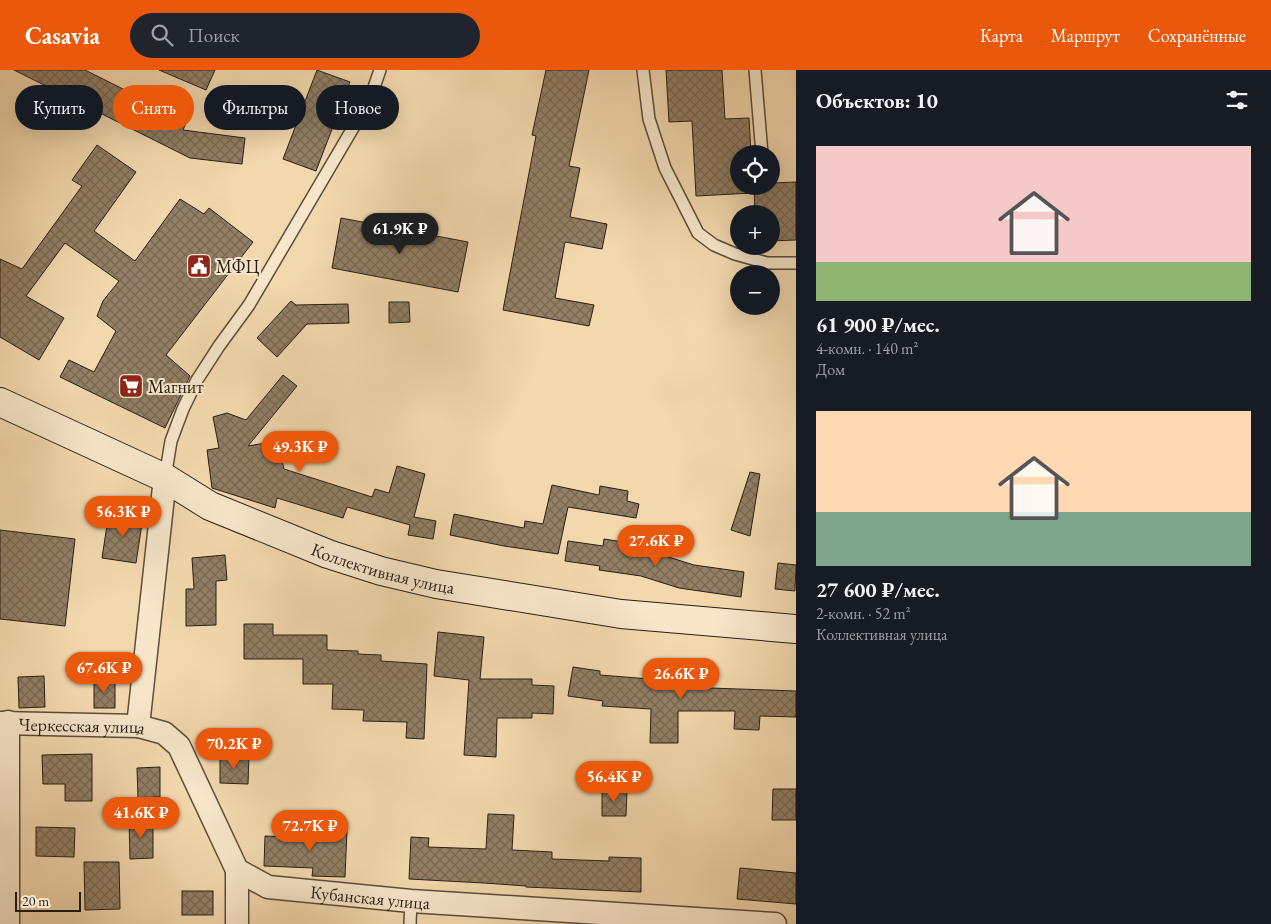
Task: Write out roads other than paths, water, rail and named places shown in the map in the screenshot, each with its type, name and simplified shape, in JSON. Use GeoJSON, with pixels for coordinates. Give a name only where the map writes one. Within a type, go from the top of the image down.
{"type":"FeatureCollection","features":[{"type":"Feature","properties":{"kind":"street","name":"Коллективная улица"},"geometry":{"type":"LineString","coordinates":[[0,402],[165,478],[210,506],[328,554],[381,571],[436,584],[621,614],[796,630]]}},
{"type":"Feature","properties":{"kind":"street"},"geometry":{"type":"LineString","coordinates":[[138,726],[165,478]]}},
{"type":"Feature","properties":{"kind":"street"},"geometry":{"type":"LineString","coordinates":[[4,722],[8,924]]}},
{"type":"Feature","properties":{"kind":"street","name":"Черкесская улица"},"geometry":{"type":"LineString","coordinates":[[4,722],[138,726],[164,733],[179,746],[237,870],[237,924]]}},
{"type":"Feature","properties":{"kind":"street","name":"Кубанская улица"},"geometry":{"type":"LineString","coordinates":[[237,870],[268,887],[411,901],[775,924]]}},
{"type":"Feature","properties":{"kind":"lane"},"geometry":{"type":"LineString","coordinates":[[165,478],[171,442],[183,409],[197,380],[249,305],[267,275],[370,99],[380,70]]}},
{"type":"Feature","properties":{"kind":"lane"},"geometry":{"type":"LineString","coordinates":[[642,70],[649,119],[665,168],[698,233],[714,245],[735,254],[767,263],[796,263]]}},
{"type":"Feature","properties":{"kind":"lane"},"geometry":{"type":"LineString","coordinates":[[755,70],[761,145]]}},
{"type":"Feature","properties":{"kind":"lane"},"geometry":{"type":"LineString","coordinates":[[410,924],[411,901]]}},
{"type":"Feature","properties":{"kind":"place","name":"МФЦ"},"geometry":{"type":"Point","coordinates":[199,266]}},
{"type":"Feature","properties":{"kind":"place","name":"Магнит"},"geometry":{"type":"Point","coordinates":[131,386]}}]}
